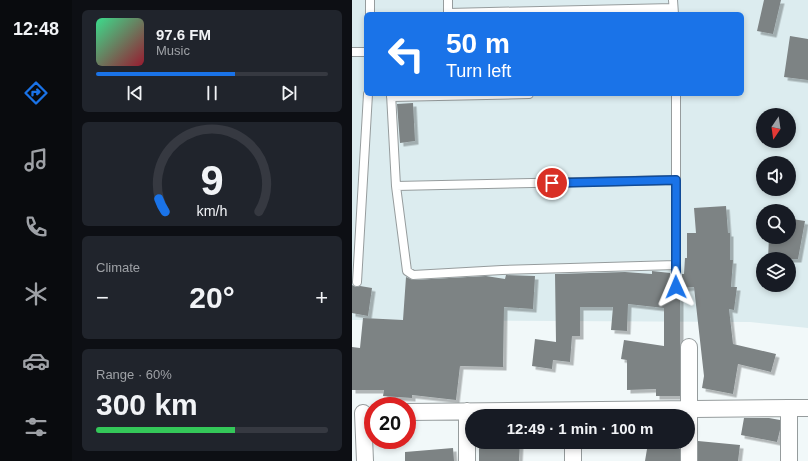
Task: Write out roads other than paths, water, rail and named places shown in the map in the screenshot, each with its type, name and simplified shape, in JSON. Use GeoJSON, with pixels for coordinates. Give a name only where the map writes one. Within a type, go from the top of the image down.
{"type":"FeatureCollection","features":[{"type":"Feature","properties":{"kind":"street"},"geometry":{"type":"LineString","coordinates":[[689,347],[689,409],[808,408]]}},
{"type":"Feature","properties":{"kind":"street"},"geometry":{"type":"LineString","coordinates":[[789,408],[789,461]]}},
{"type":"Feature","properties":{"kind":"street"},"geometry":{"type":"LineString","coordinates":[[416,412],[465,411]]}},
{"type":"Feature","properties":{"kind":"street"},"geometry":{"type":"LineString","coordinates":[[363,413],[365,461]]}},
{"type":"Feature","properties":{"kind":"street"},"geometry":{"type":"LineString","coordinates":[[467,449],[467,461]]}},
{"type":"Feature","properties":{"kind":"street"},"geometry":{"type":"LineString","coordinates":[[572,449],[573,461]]}},
{"type":"Feature","properties":{"kind":"street"},"geometry":{"type":"LineString","coordinates":[[689,449],[689,461]]}},
{"type":"Feature","properties":{"kind":"lane"},"geometry":{"type":"LineString","coordinates":[[370,0],[370,12]]}},
{"type":"Feature","properties":{"kind":"lane"},"geometry":{"type":"LineString","coordinates":[[448,0],[448,12]]}},
{"type":"Feature","properties":{"kind":"lane"},"geometry":{"type":"LineString","coordinates":[[486,12],[673,7]]}},
{"type":"Feature","properties":{"kind":"lane"},"geometry":{"type":"LineString","coordinates":[[352,52],[364,52]]}},
{"type":"Feature","properties":{"kind":"lane"},"geometry":{"type":"LineString","coordinates":[[357,282],[368,96]]}},
{"type":"Feature","properties":{"kind":"lane"},"geometry":{"type":"LineString","coordinates":[[391,96],[396,186],[407,271],[413,275],[502,270],[676,266]]}},
{"type":"Feature","properties":{"kind":"lane"},"geometry":{"type":"LineString","coordinates":[[676,96],[676,287]]}},
{"type":"Feature","properties":{"kind":"lane"},"geometry":{"type":"LineString","coordinates":[[396,186],[676,180]]}}]}
